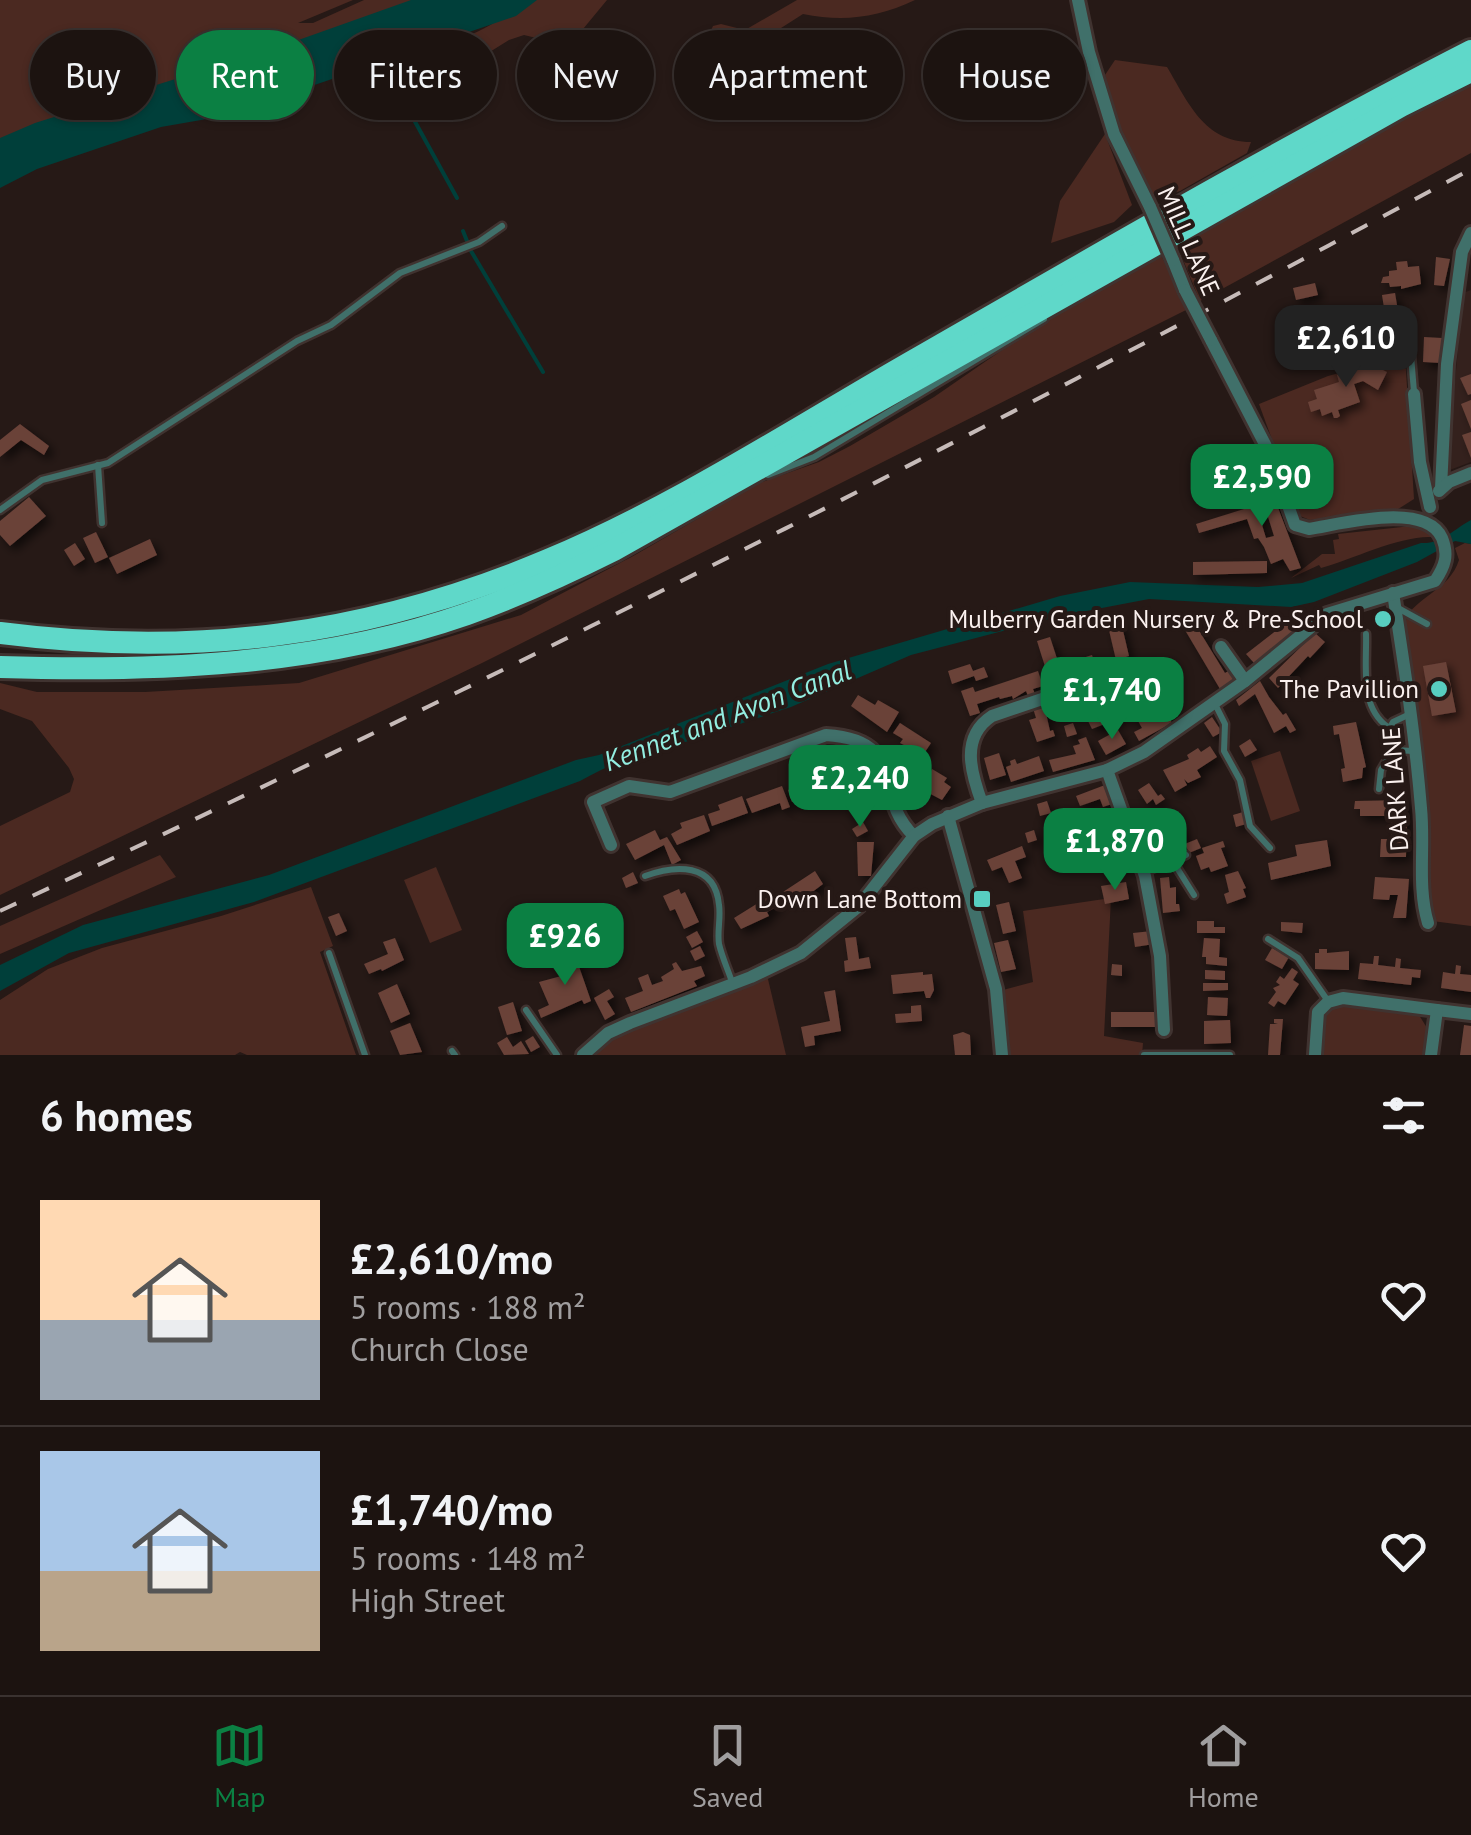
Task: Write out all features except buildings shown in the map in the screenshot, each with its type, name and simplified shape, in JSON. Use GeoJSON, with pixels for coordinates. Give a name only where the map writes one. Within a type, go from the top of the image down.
{"type":"FeatureCollection","features":[{"type":"Feature","properties":{"kind":"highway"},"geometry":{"type":"LineString","coordinates":[[0,633],[78,642],[203,643],[267,638],[428,602],[488,582],[603,534],[672,499],[1242,173],[1471,51]]}},
{"type":"Feature","properties":{"kind":"highway"},"geometry":{"type":"LineString","coordinates":[[0,667],[151,667],[292,656],[463,616],[558,578],[730,486],[1401,106],[1471,71]]}},
{"type":"Feature","properties":{"kind":"highway"},"geometry":{"type":"LineString","coordinates":[[0,616],[92,631],[171,636],[334,624]]}},
{"type":"Feature","properties":{"kind":"highway"},"geometry":{"type":"LineString","coordinates":[[0,657],[151,667]]}},
{"type":"Feature","properties":{"kind":"street","name":"MILL LANE"},"geometry":{"type":"LineString","coordinates":[[1078,0],[1114,134],[1185,290],[1269,452],[1295,525],[1309,530],[1402,517],[1430,518]]}},
{"type":"Feature","properties":{"kind":"street"},"geometry":{"type":"LineString","coordinates":[[1430,518],[1442,488],[1448,364],[1462,252],[1471,233]]}},
{"type":"Feature","properties":{"kind":"street"},"geometry":{"type":"LineString","coordinates":[[583,1055],[619,1028],[800,953],[858,906],[914,836],[948,816],[982,803],[1107,770],[1144,752],[1214,703],[1328,614],[1394,600],[1435,581],[1443,569],[1446,549],[1430,518],[1414,394]]}},
{"type":"Feature","properties":{"kind":"street"},"geometry":{"type":"LineString","coordinates":[[1442,488],[1471,474]]}},
{"type":"Feature","properties":{"kind":"street","name":"DARK LANE"},"geometry":{"type":"LineString","coordinates":[[1394,600],[1416,750],[1422,812],[1422,905],[1428,923]]}},
{"type":"Feature","properties":{"kind":"street"},"geometry":{"type":"LineString","coordinates":[[1221,647],[1244,681]]}},
{"type":"Feature","properties":{"kind":"street"},"geometry":{"type":"LineString","coordinates":[[982,803],[970,755],[974,734],[982,722],[1100,678]]}},
{"type":"Feature","properties":{"kind":"street"},"geometry":{"type":"LineString","coordinates":[[611,844],[594,802],[628,786],[670,792],[826,735],[850,737],[874,750],[886,769],[893,804],[903,825],[914,836]]}},
{"type":"Feature","properties":{"kind":"street"},"geometry":{"type":"LineString","coordinates":[[1107,770],[1144,872],[1160,956],[1164,1030]]}},
{"type":"Feature","properties":{"kind":"street"},"geometry":{"type":"LineString","coordinates":[[948,816],[996,989],[1002,1055]]}},
{"type":"Feature","properties":{"kind":"street"},"geometry":{"type":"LineString","coordinates":[[1314,1055],[1318,1012],[1328,1002],[1344,998],[1471,1014]]}},
{"type":"Feature","properties":{"kind":"street"},"geometry":{"type":"LineString","coordinates":[[1431,1055],[1437,1010]]}},
{"type":"Feature","properties":{"kind":"lane"},"geometry":{"type":"LineString","coordinates":[[0,510],[42,480],[98,465],[131,450],[297,341],[331,325],[400,273],[479,242],[502,226]]}},
{"type":"Feature","properties":{"kind":"lane"},"geometry":{"type":"LineString","coordinates":[[1408,319],[1414,394]]}},
{"type":"Feature","properties":{"kind":"lane"},"geometry":{"type":"LineString","coordinates":[[98,465],[102,523]]}},
{"type":"Feature","properties":{"kind":"lane"},"geometry":{"type":"LineString","coordinates":[[1394,600],[1428,624]]}},
{"type":"Feature","properties":{"kind":"lane"},"geometry":{"type":"LineString","coordinates":[[1366,634],[1368,700],[1374,714],[1388,727],[1393,750],[1381,770],[1379,789]]}},
{"type":"Feature","properties":{"kind":"lane"},"geometry":{"type":"LineString","coordinates":[[1214,703],[1225,724],[1224,751],[1240,780],[1250,826],[1270,848]]}},
{"type":"Feature","properties":{"kind":"lane"},"geometry":{"type":"LineString","coordinates":[[1388,727],[1412,713]]}},
{"type":"Feature","properties":{"kind":"lane"},"geometry":{"type":"LineString","coordinates":[[1393,750],[1416,750]]}},
{"type":"Feature","properties":{"kind":"lane"},"geometry":{"type":"LineString","coordinates":[[1144,872],[1186,854]]}},
{"type":"Feature","properties":{"kind":"lane"},"geometry":{"type":"LineString","coordinates":[[1172,860],[1194,895]]}},
{"type":"Feature","properties":{"kind":"lane"},"geometry":{"type":"LineString","coordinates":[[645,876],[670,866],[681,867],[694,870],[712,884],[720,907],[718,942],[732,983]]}},
{"type":"Feature","properties":{"kind":"lane"},"geometry":{"type":"LineString","coordinates":[[1268,939],[1298,958],[1328,1002]]}},
{"type":"Feature","properties":{"kind":"lane"},"geometry":{"type":"LineString","coordinates":[[329,953],[365,1055]]}},
{"type":"Feature","properties":{"kind":"lane"},"geometry":{"type":"LineString","coordinates":[[526,1010],[557,1055]]}},
{"type":"Feature","properties":{"kind":"lane"},"geometry":{"type":"LineString","coordinates":[[1144,1055],[1230,1055]]}},
{"type":"Feature","properties":{"kind":"shaded area"},"geometry":{"type":"Polygon","coordinates":[[[0,0],[353,0],[298,23],[313,23],[364,0],[450,0],[362,30],[334,30],[334,40],[314,47],[314,30],[176,30],[176,94],[156,101],[156,30],[30,30],[30,120],[99,120],[0,154],[0,0]]]}},
{"type":"Feature","properties":{"kind":"shaded area"},"geometry":{"type":"Polygon","coordinates":[[[524,0],[607,0],[582,30],[517,30],[517,37],[497,47],[497,30],[482,30],[524,0]]]}},
{"type":"Feature","properties":{"kind":"shaded area"},"geometry":{"type":"Polygon","coordinates":[[[797,0],[915,0],[860,17],[803,14],[778,30],[745,30],[797,0]]]}},
{"type":"Feature","properties":{"kind":"shaded area"},"geometry":{"type":"Polygon","coordinates":[[[721,24],[745,30],[711,30],[721,24]]]}},
{"type":"Feature","properties":{"kind":"shaded area"},"geometry":{"type":"Polygon","coordinates":[[[1115,60],[1167,67],[1199,118],[1221,135],[1251,142],[1247,153],[1180,191],[1151,200],[1117,129],[1105,75],[1115,60]]]}},
{"type":"Feature","properties":{"kind":"shaded area"},"geometry":{"type":"Polygon","coordinates":[[[1471,84],[1471,153],[1200,301],[1177,245],[1358,142],[1471,84]]]}},
{"type":"Feature","properties":{"kind":"shaded area"},"geometry":{"type":"Polygon","coordinates":[[[1105,134],[1132,205],[1114,222],[1051,243],[1060,201],[1105,134]]]}},
{"type":"Feature","properties":{"kind":"shaded area"},"geometry":{"type":"Polygon","coordinates":[[[1159,251],[1188,309],[482,663],[0,895],[0,826],[70,792],[74,779],[32,721],[0,709],[0,683],[37,692],[145,692],[299,683],[521,615],[759,483],[819,462],[850,446],[934,397],[1095,286],[1159,251]]]}},
{"type":"Feature","properties":{"kind":"shaded area"},"geometry":{"type":"Polygon","coordinates":[[[1471,290],[1471,462],[1447,471],[1463,293],[1471,290]]]}},
{"type":"Feature","properties":{"kind":"shaded area"},"geometry":{"type":"Polygon","coordinates":[[[1405,355],[1414,499],[1395,511],[1310,520],[1300,516],[1259,404],[1328,376],[1405,355]]]}},
{"type":"Feature","properties":{"kind":"shaded area"},"geometry":{"type":"Polygon","coordinates":[[[1423,528],[1433,537],[1392,544],[1321,568],[1319,565],[1291,578],[1322,554],[1335,554],[1333,540],[1339,539],[1338,534],[1423,528]]]}},
{"type":"Feature","properties":{"kind":"shaded area"},"geometry":{"type":"Polygon","coordinates":[[[1471,544],[1471,926],[1432,921],[1425,811],[1400,625],[1415,606],[1448,579],[1459,560],[1455,548],[1471,544]]]}},
{"type":"Feature","properties":{"kind":"shaded area"},"geometry":{"type":"Polygon","coordinates":[[[1280,751],[1300,811],[1271,821],[1251,761],[1280,751]]]}},
{"type":"Feature","properties":{"kind":"shaded area"},"geometry":{"type":"Polygon","coordinates":[[[160,855],[176,877],[0,954],[0,926],[160,855]]]}},
{"type":"Feature","properties":{"kind":"shaded area"},"geometry":{"type":"Polygon","coordinates":[[[436,867],[462,930],[430,943],[404,880],[436,867]]]}},
{"type":"Feature","properties":{"kind":"shaded area"},"geometry":{"type":"Polygon","coordinates":[[[311,887],[333,946],[320,952],[356,1055],[0,1055],[0,1000],[48,969],[102,948],[311,887]]]}},
{"type":"Feature","properties":{"kind":"shaded area"},"geometry":{"type":"Polygon","coordinates":[[[1111,898],[1104,1036],[1143,1043],[1142,1055],[1010,1055],[1003,990],[1033,982],[1023,911],[1111,898]]]}},
{"type":"Feature","properties":{"kind":"shaded area"},"geometry":{"type":"Polygon","coordinates":[[[767,975],[786,1055],[596,1055],[595,1051],[620,1034],[767,975]]]}},
{"type":"Feature","properties":{"kind":"shaded area"},"geometry":{"type":"Polygon","coordinates":[[[1344,1004],[1419,1015],[1427,1028],[1424,1055],[1321,1055],[1324,1015],[1330,1006],[1344,1004]]]}},
{"type":"Feature","properties":{"kind":"water"},"geometry":{"type":"Polygon","coordinates":[[[411,0],[537,0],[516,16],[475,30],[334,30],[334,78],[314,85],[314,34],[411,0]]]}},
{"type":"Feature","properties":{"kind":"water"},"geometry":{"type":"Polygon","coordinates":[[[176,79],[176,120],[201,120],[161,127],[37,169],[0,188],[0,138],[45,120],[156,120],[156,85],[176,79]]]}},
{"type":"Feature","properties":{"kind":"water","name":"Kennet and Avon Canal"},"geometry":{"type":"Polygon","coordinates":[[[1471,520],[1471,544],[1455,541],[1417,562],[1314,602],[1291,607],[1149,599],[1060,616],[911,655],[791,707],[620,762],[580,781],[254,902],[69,953],[0,991],[0,965],[83,925],[269,875],[576,760],[599,755],[828,664],[1060,596],[1130,582],[1258,587],[1302,583],[1435,541],[1471,520]]]}},
{"type":"Feature","properties":{"kind":"waterway"},"geometry":{"type":"LineString","coordinates":[[414,120],[457,198]]}},
{"type":"Feature","properties":{"kind":"waterway"},"geometry":{"type":"LineString","coordinates":[[463,231],[543,372]]}},
{"type":"Feature","properties":{"kind":"railway"},"geometry":{"type":"LineString","coordinates":[[0,911],[372,734],[741,551],[1471,169]]}},
{"type":"Feature","properties":{"kind":"place","name":"Mulberry Garden Nursery & Pre-School"},"geometry":{"type":"Point","coordinates":[1383,619]}},
{"type":"Feature","properties":{"kind":"place","name":"The Pavillion"},"geometry":{"type":"Point","coordinates":[1439,689]}},
{"type":"Feature","properties":{"kind":"place","name":"Down Lane Bottom"},"geometry":{"type":"Point","coordinates":[982,899]}}]}
